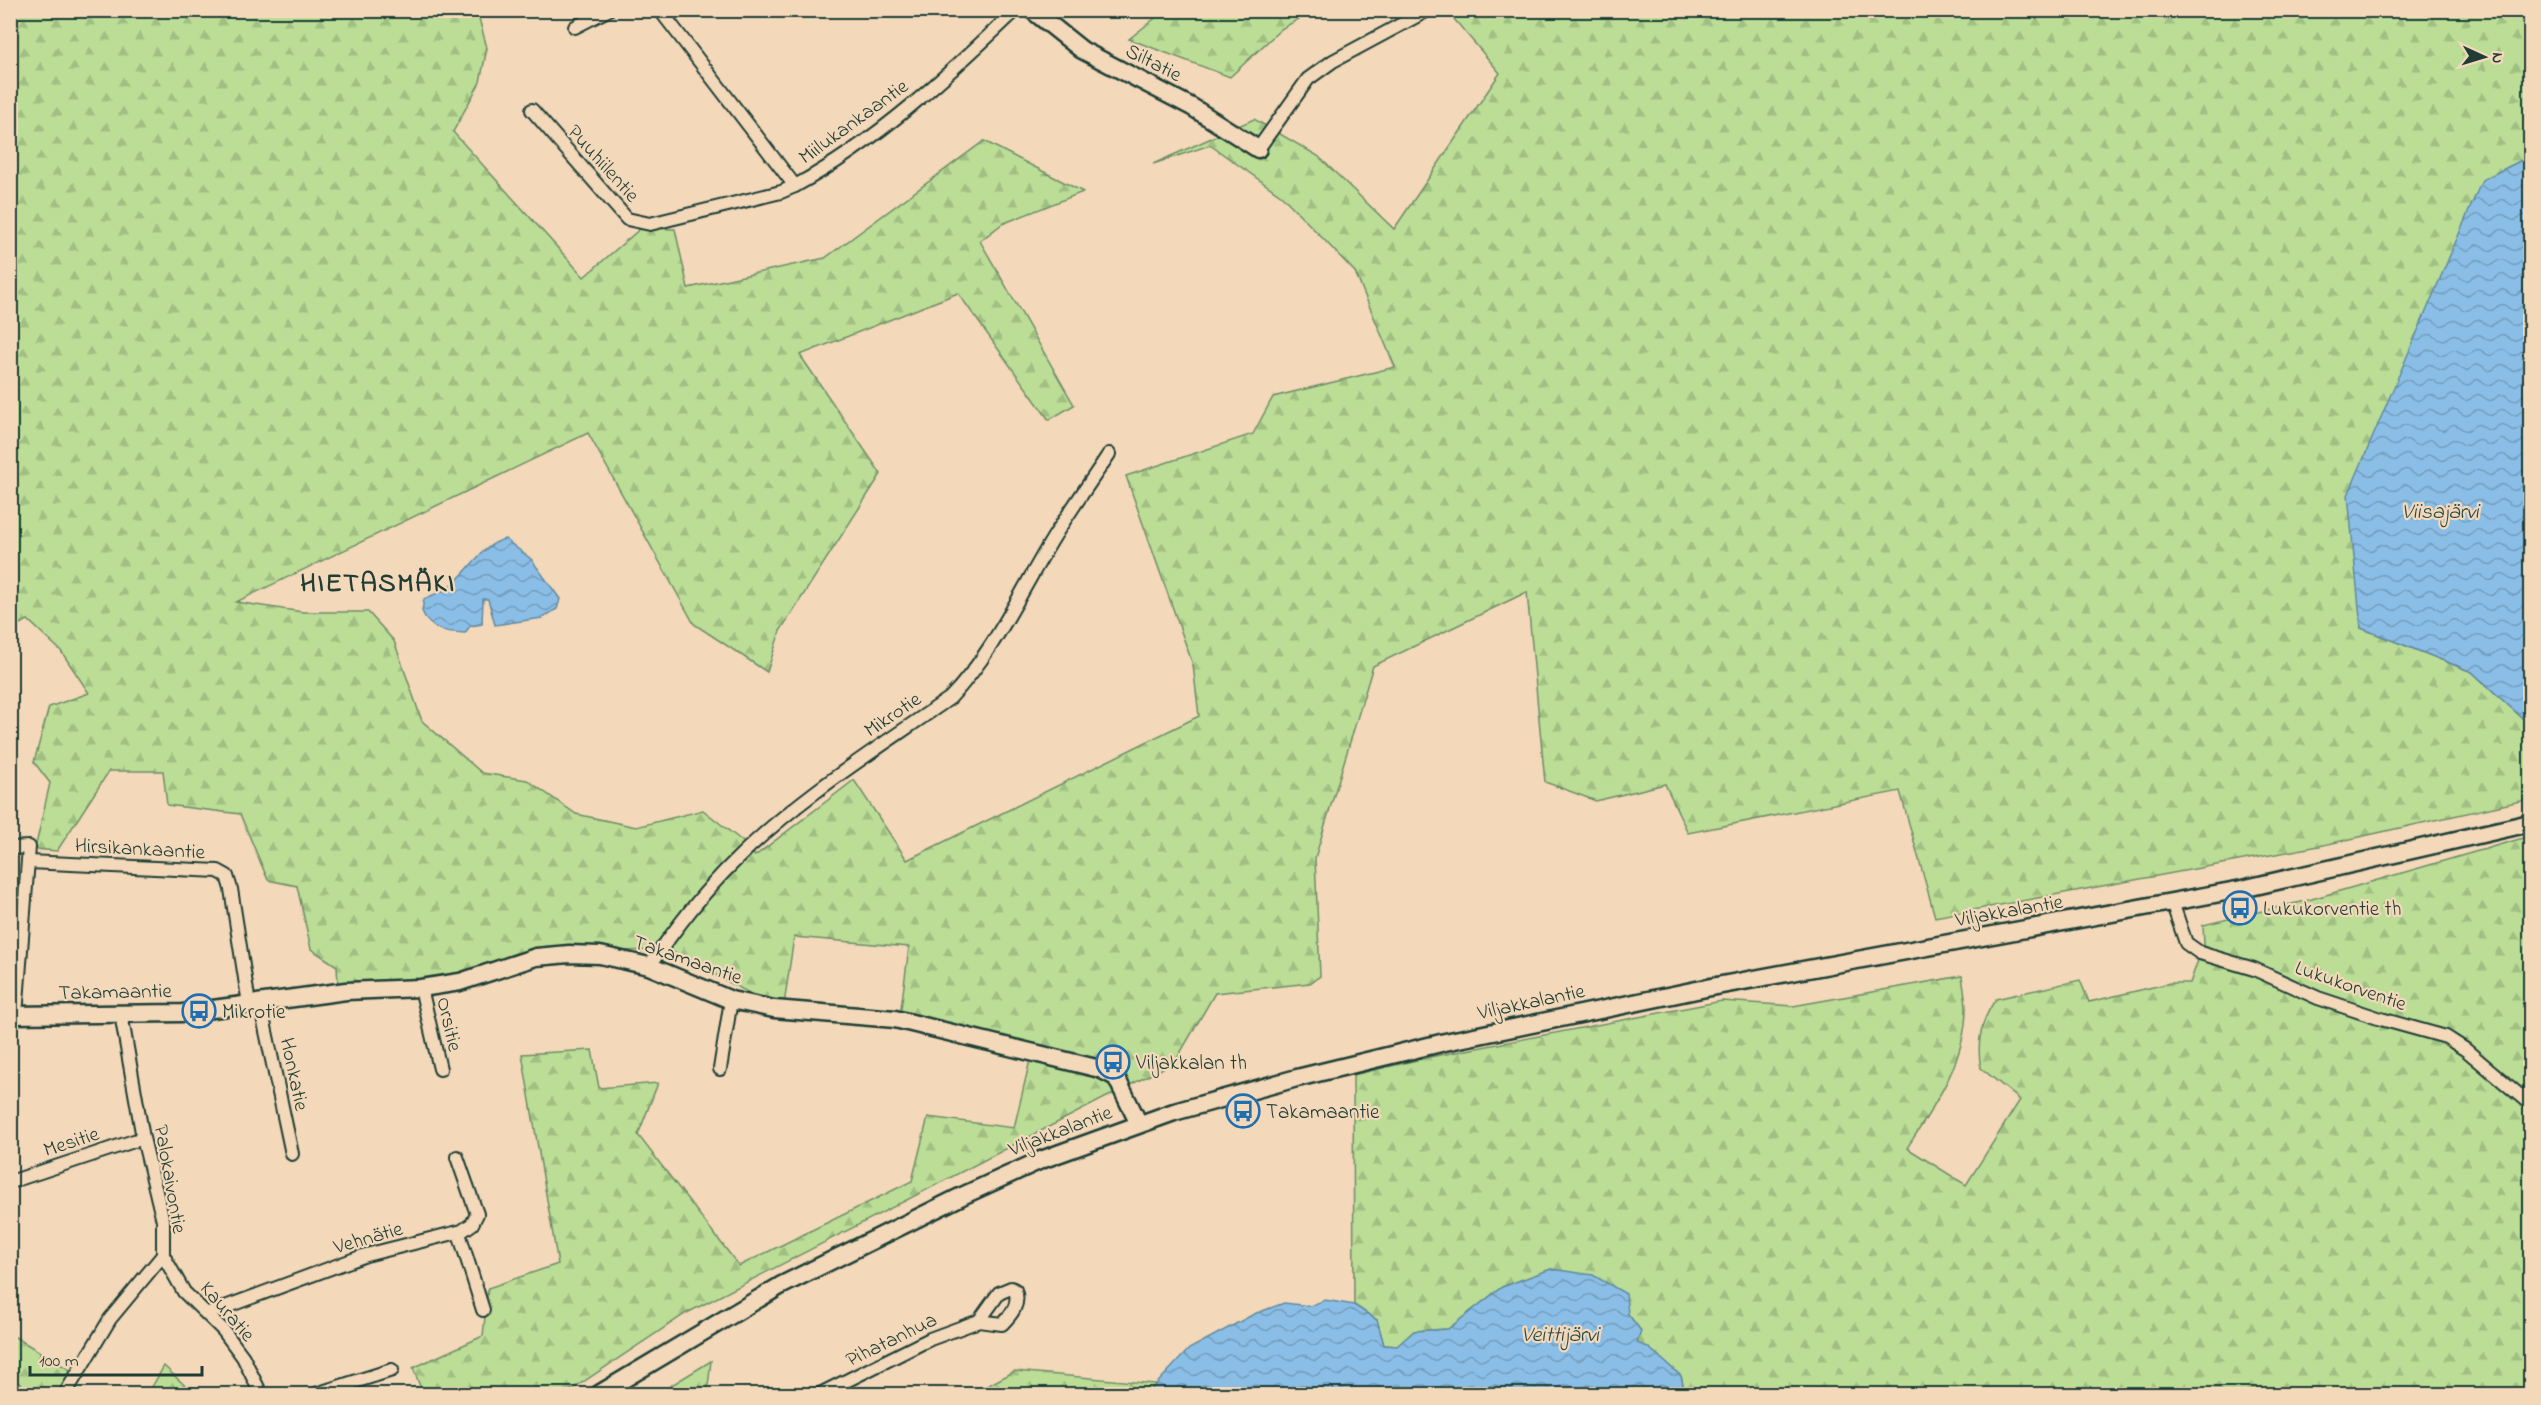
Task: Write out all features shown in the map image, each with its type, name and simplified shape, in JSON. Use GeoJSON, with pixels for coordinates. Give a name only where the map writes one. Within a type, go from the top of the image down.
{"type":"FeatureCollection","features":[{"type":"Feature","properties":{"kind":"street"},"geometry":{"type":"LineString","coordinates":[[575,27],[608,10]]}},
{"type":"Feature","properties":{"kind":"street","name":"Miilukankaantie"},"geometry":{"type":"LineString","coordinates":[[660,10],[795,186],[876,134],[1016,10]]}},
{"type":"Feature","properties":{"kind":"street","name":"Siltatie"},"geometry":{"type":"LineString","coordinates":[[1032,10],[1082,50],[1192,107],[1258,149]]}},
{"type":"Feature","properties":{"kind":"street"},"geometry":{"type":"LineString","coordinates":[[1258,149],[1308,79],[1333,61],[1428,10]]}},
{"type":"Feature","properties":{"kind":"street","name":"Puuhiilentie"},"geometry":{"type":"LineString","coordinates":[[532,110],[627,219],[640,224],[650,224],[781,192],[795,186]]}},
{"type":"Feature","properties":{"kind":"street","name":"Mikrotie"},"geometry":{"type":"LineString","coordinates":[[649,966],[683,917],[736,859],[800,804],[950,698],[968,679],[986,654],[1055,535],[1109,454]]}},
{"type":"Feature","properties":{"kind":"street","name":"Viljakkalantie"},"geometry":{"type":"LineString","coordinates":[[599,1395],[780,1286],[1021,1169],[1174,1112],[1297,1078],[1445,1042],[1711,987],[2291,879],[2530,823]]}},
{"type":"Feature","properties":{"kind":"street"},"geometry":{"type":"LineString","coordinates":[[10,848],[29,847],[13,1015]]}},
{"type":"Feature","properties":{"kind":"street","name":"Hirsikankaantie"},"geometry":{"type":"LineString","coordinates":[[29,862],[218,871],[227,876],[254,1003]]}},
{"type":"Feature","properties":{"kind":"street","name":"Lukukorventie"},"geometry":{"type":"LineString","coordinates":[[2172,902],[2186,943],[2200,953],[2254,969],[2339,1005],[2446,1037],[2466,1050],[2530,1104]]}},
{"type":"Feature","properties":{"kind":"street","name":"Takamaantie"},"geometry":{"type":"LineString","coordinates":[[13,1015],[183,1012],[346,991],[422,988],[460,982],[536,957],[569,954],[600,955],[649,966],[732,1000],[774,1009],[895,1019],[1100,1069],[1116,1077],[1139,1124]]}},
{"type":"Feature","properties":{"kind":"street","name":"Orsitie"},"geometry":{"type":"LineString","coordinates":[[422,988],[440,1069]]}},
{"type":"Feature","properties":{"kind":"street"},"geometry":{"type":"LineString","coordinates":[[720,1069],[732,1000]]}},
{"type":"Feature","properties":{"kind":"street","name":"Honkatie"},"geometry":{"type":"LineString","coordinates":[[254,1003],[292,1154]]}},
{"type":"Feature","properties":{"kind":"street","name":"Palokaivontie"},"geometry":{"type":"LineString","coordinates":[[65,1395],[110,1319],[163,1255],[163,1221],[143,1138],[121,1014]]}},
{"type":"Feature","properties":{"kind":"street","name":"Mesitie"},"geometry":{"type":"LineString","coordinates":[[10,1182],[143,1138]]}},
{"type":"Feature","properties":{"kind":"street"},"geometry":{"type":"LineString","coordinates":[[457,1157],[477,1214],[472,1224],[459,1233],[483,1310]]}},
{"type":"Feature","properties":{"kind":"street","name":"Vehnätie"},"geometry":{"type":"LineString","coordinates":[[208,1313],[366,1255],[459,1233]]}},
{"type":"Feature","properties":{"kind":"street","name":"Kauratie"},"geometry":{"type":"LineString","coordinates":[[163,1255],[184,1292],[208,1313],[243,1357],[261,1395]]}},
{"type":"Feature","properties":{"kind":"street","name":"Pihatanhua"},"geometry":{"type":"LineString","coordinates":[[820,1395],[930,1339],[979,1321]]}},
{"type":"Feature","properties":{"kind":"street"},"geometry":{"type":"LineString","coordinates":[[316,1395],[392,1370]]}},
{"type":"Feature","properties":{"kind":"green space"},"geometry":{"type":"Polygon","coordinates":[[[1539,10],[1546,14],[1548,10],[2530,11],[2530,156],[2482,180],[2361,628],[2472,672],[2530,725],[2530,799],[2319,846],[1935,917],[1900,791],[1688,833],[1665,784],[1596,801],[1545,782],[1527,592],[1373,666],[1315,858],[1320,976],[1310,983],[1215,993],[1175,1062],[685,1314],[565,1394],[423,1394],[413,1368],[483,1336],[488,1288],[558,1264],[522,1054],[592,1050],[599,1088],[658,1083],[638,1135],[739,1266],[912,1181],[928,1117],[1014,1128],[1032,1052],[899,1024],[909,947],[794,937],[783,1011],[669,950],[516,953],[442,980],[338,985],[337,966],[311,949],[297,886],[268,880],[240,814],[167,805],[163,771],[109,771],[57,851],[35,849],[50,783],[34,762],[49,707],[89,693],[61,651],[28,620],[11,628],[11,11],[477,11],[487,48],[480,82],[453,132],[584,277],[641,228],[675,229],[688,288],[825,258],[984,141],[1083,192],[1002,224],[980,241],[1074,405],[1049,420],[958,293],[800,355],[881,474],[780,631],[767,672],[694,624],[588,433],[236,602],[303,612],[368,612],[394,641],[422,721],[482,773],[527,780],[576,814],[636,827],[703,810],[742,841],[755,856],[854,780],[907,860],[1199,716],[1193,665],[1126,476],[1253,434],[1273,397],[1395,367],[1355,272],[1282,196],[1210,145],[1153,164],[1254,119],[1318,156],[1394,229],[1500,73],[1448,12],[1539,10]]]}},
{"type":"Feature","properties":{"kind":"green space"},"geometry":{"type":"Polygon","coordinates":[[[1164,11],[1313,11],[1281,29],[1230,77],[1129,39],[1164,11]]]}},
{"type":"Feature","properties":{"kind":"green space"},"geometry":{"type":"Polygon","coordinates":[[[2530,836],[2530,1394],[1685,1394],[1681,1376],[1637,1343],[1641,1331],[1628,1314],[1551,1269],[1502,1287],[1448,1329],[1414,1331],[1398,1346],[1384,1345],[1377,1320],[1354,1305],[1353,1075],[1430,1057],[1722,1001],[1793,1006],[1962,976],[1966,1008],[1961,1046],[1938,1099],[1907,1148],[1966,1185],[2020,1100],[1981,1068],[1979,1050],[1981,1032],[1983,1023],[1996,999],[2080,980],[2089,1002],[2170,983],[2190,983],[2204,943],[2203,925],[2305,901],[2530,836]]]}},
{"type":"Feature","properties":{"kind":"green space"},"geometry":{"type":"Polygon","coordinates":[[[10,1334],[80,1376],[74,1390],[80,1394],[40,1394],[11,1379],[10,1334]]]}},
{"type":"Feature","properties":{"kind":"green space"},"geometry":{"type":"Polygon","coordinates":[[[711,1361],[707,1394],[657,1394],[711,1361]]]}},
{"type":"Feature","properties":{"kind":"green space"},"geometry":{"type":"Polygon","coordinates":[[[164,1366],[194,1394],[148,1394],[164,1366]]]}},
{"type":"Feature","properties":{"kind":"green space"},"geometry":{"type":"Polygon","coordinates":[[[1015,1371],[1156,1384],[1147,1394],[972,1394],[1015,1371]]]}},
{"type":"Feature","properties":{"kind":"water","name":"Viisajärvi"},"geometry":{"type":"Polygon","coordinates":[[[2530,156],[2530,725],[2472,672],[2361,628],[2348,495],[2482,180],[2530,156]]]}},
{"type":"Feature","properties":{"kind":"water"},"geometry":{"type":"Polygon","coordinates":[[[505,539],[531,559],[560,599],[557,609],[542,618],[495,625],[488,599],[483,599],[482,624],[470,626],[465,633],[445,631],[429,623],[422,611],[424,599],[447,588],[489,547],[505,539]]]}},
{"type":"Feature","properties":{"kind":"water","name":"Veittijärvi"},"geometry":{"type":"Polygon","coordinates":[[[1551,1269],[1593,1275],[1626,1294],[1628,1314],[1641,1331],[1637,1343],[1648,1347],[1681,1376],[1685,1394],[1147,1394],[1189,1349],[1254,1314],[1284,1303],[1310,1306],[1325,1300],[1354,1305],[1377,1320],[1384,1345],[1397,1346],[1414,1331],[1448,1329],[1502,1287],[1551,1269]]]}},
{"type":"Feature","properties":{"kind":"place","name":"Lukukorventie th"},"geometry":{"type":"Point","coordinates":[2240,908]}},
{"type":"Feature","properties":{"kind":"place","name":"Mikrotie"},"geometry":{"type":"Point","coordinates":[199,1011]}},
{"type":"Feature","properties":{"kind":"place","name":"Viljakkalan th"},"geometry":{"type":"Point","coordinates":[1113,1062]}},
{"type":"Feature","properties":{"kind":"place","name":"Takamaantie"},"geometry":{"type":"Point","coordinates":[1243,1111]}},
{"type":"Feature","properties":{"kind":"district","name":"HIETASMÄKI"},"geometry":{"type":"Point","coordinates":[378,582]}}]}
